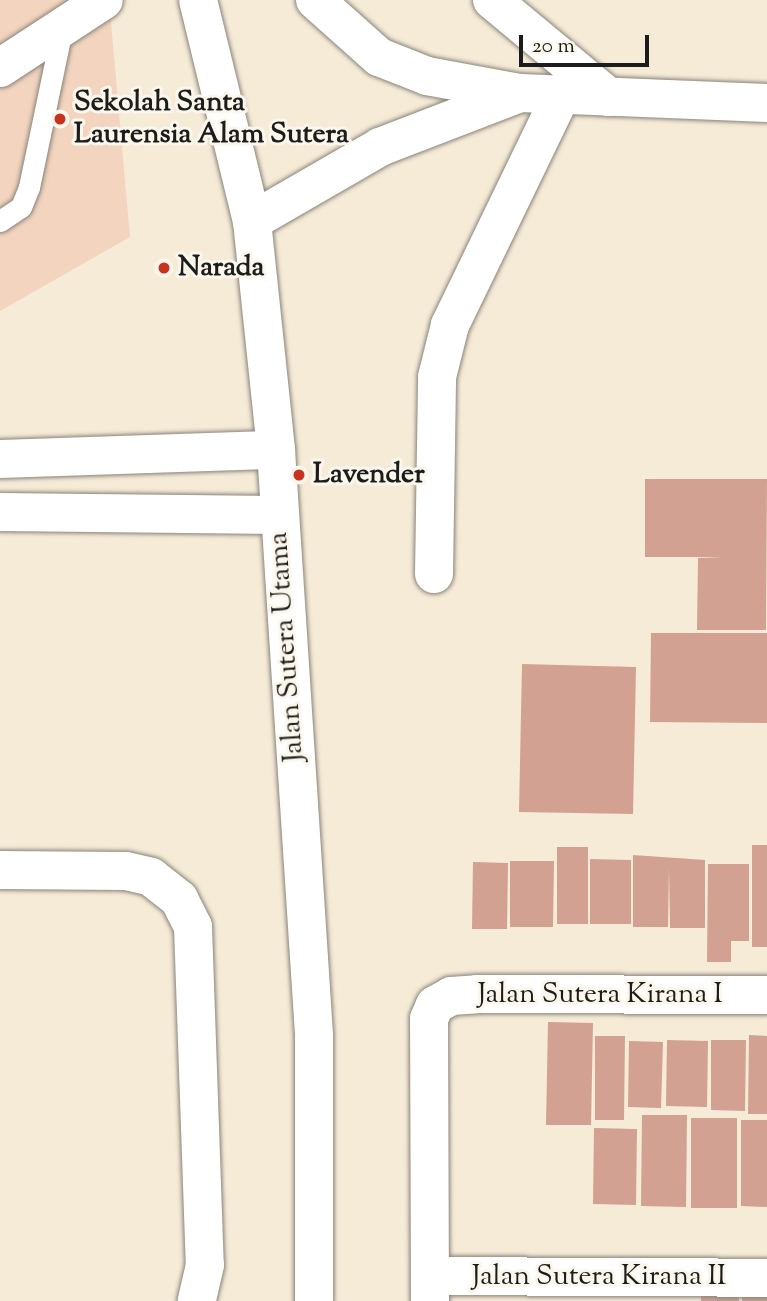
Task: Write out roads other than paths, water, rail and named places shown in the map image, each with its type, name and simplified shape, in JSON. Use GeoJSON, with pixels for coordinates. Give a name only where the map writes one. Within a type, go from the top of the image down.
{"type":"FeatureCollection","features":[{"type":"Feature","properties":{"kind":"street"},"geometry":{"type":"LineString","coordinates":[[0,68],[104,0]]}},
{"type":"Feature","properties":{"kind":"street","name":"Jalan Sutera Utama"},"geometry":{"type":"LineString","coordinates":[[198,0],[252,221],[276,450],[278,515],[314,1035],[314,1301]]}},
{"type":"Feature","properties":{"kind":"street"},"geometry":{"type":"LineString","coordinates":[[315,0],[379,57],[427,76],[520,93],[767,103]]}},
{"type":"Feature","properties":{"kind":"street"},"geometry":{"type":"LineString","coordinates":[[492,0],[609,97]]}},
{"type":"Feature","properties":{"kind":"street"},"geometry":{"type":"LineString","coordinates":[[252,221],[380,147],[520,93]]}},
{"type":"Feature","properties":{"kind":"street"},"geometry":{"type":"LineString","coordinates":[[435,574],[437,377],[450,325],[561,95]]}},
{"type":"Feature","properties":{"kind":"street"},"geometry":{"type":"LineString","coordinates":[[0,459],[276,450]]}},
{"type":"Feature","properties":{"kind":"street"},"geometry":{"type":"LineString","coordinates":[[0,512],[278,515]]}},
{"type":"Feature","properties":{"kind":"street"},"geometry":{"type":"LineString","coordinates":[[0,870],[126,871],[151,877],[179,899],[193,927],[205,1265],[198,1300]]}},
{"type":"Feature","properties":{"kind":"street","name":"Jalan Sutera Kirana I"},"geometry":{"type":"LineString","coordinates":[[430,1289],[429,1019],[435,1005],[451,996],[477,994],[767,995]]}},
{"type":"Feature","properties":{"kind":"street","name":"Jalan Sutera Kirana II"},"geometry":{"type":"LineString","coordinates":[[430,1289],[767,1278]]}},
{"type":"Feature","properties":{"kind":"lane"},"geometry":{"type":"LineString","coordinates":[[0,221],[21,207],[29,187],[62,29]]}},
{"type":"Feature","properties":{"kind":"place","name":"Sekolah Santa Laurensia Alam Sutera"},"geometry":{"type":"Point","coordinates":[60,119]}},
{"type":"Feature","properties":{"kind":"place","name":"Narada"},"geometry":{"type":"Point","coordinates":[164,268]}},
{"type":"Feature","properties":{"kind":"place","name":"Lavender"},"geometry":{"type":"Point","coordinates":[299,475]}}]}
